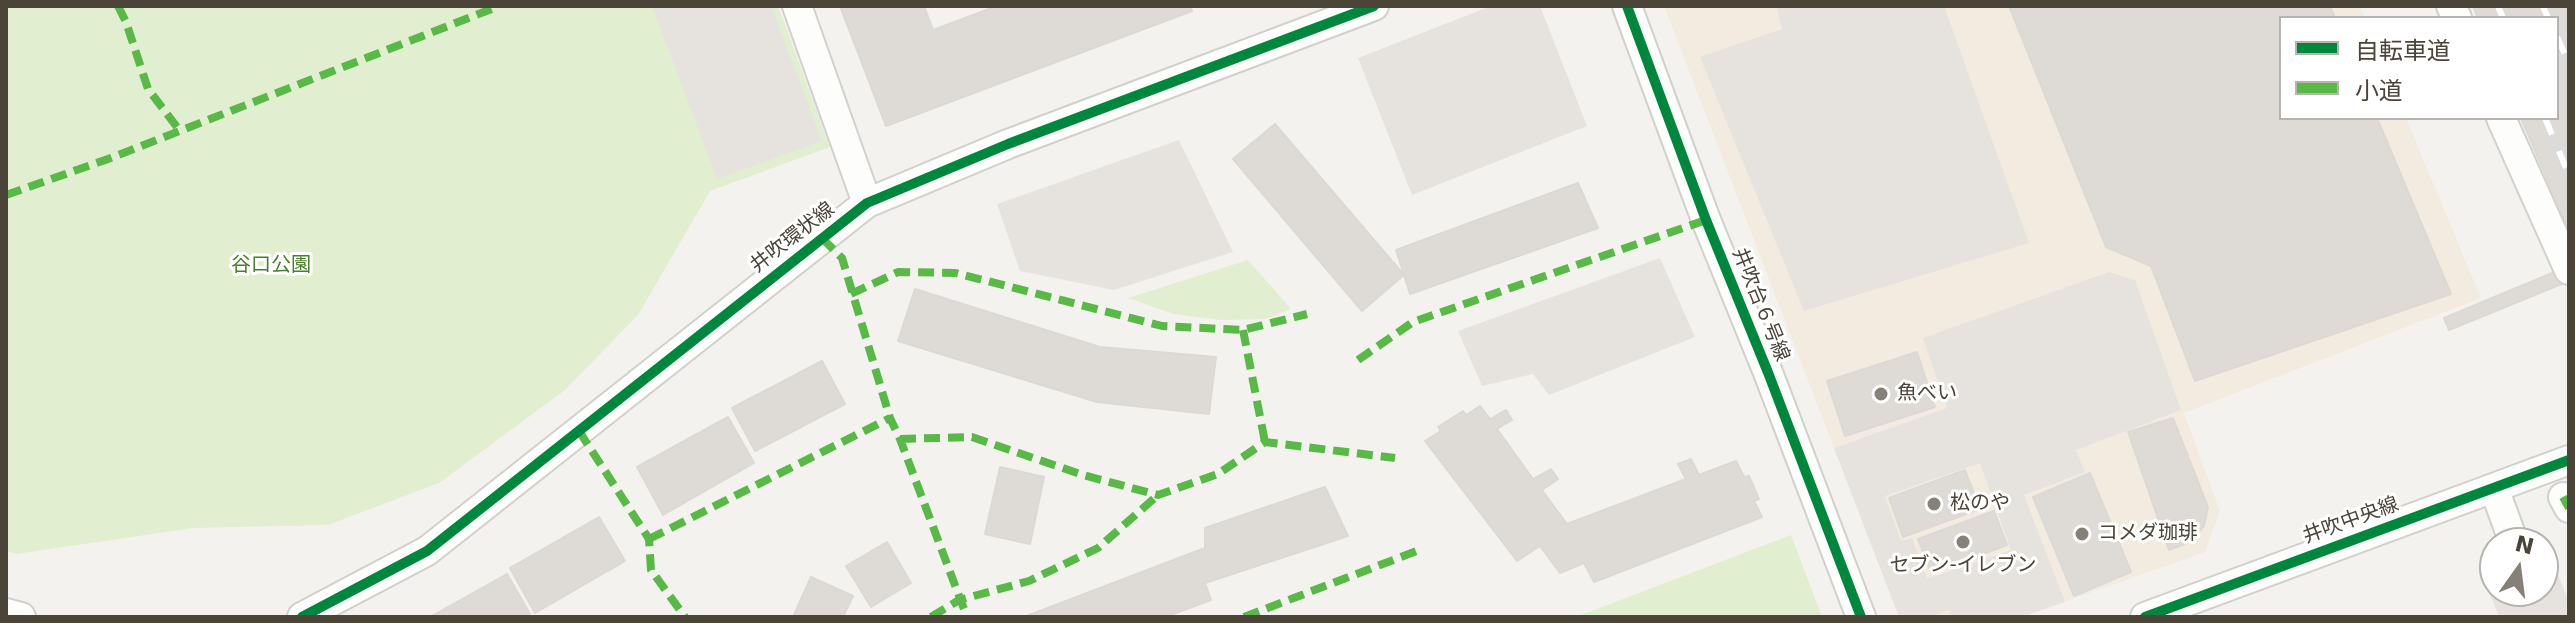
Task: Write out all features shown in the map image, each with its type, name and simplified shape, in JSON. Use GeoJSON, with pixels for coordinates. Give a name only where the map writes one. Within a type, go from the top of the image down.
{"type":"FeatureCollection","features":[{"type":"Feature","properties":{"kind":"street"},"geometry":{"type":"LineString","coordinates":[[797,6],[867,203]]}},
{"type":"Feature","properties":{"kind":"street","name":"井吹環状線"},"geometry":{"type":"LineString","coordinates":[[302,617],[427,551],[867,203],[1008,144],[1374,6]]}},
{"type":"Feature","properties":{"kind":"street","name":"井吹台６号線"},"geometry":{"type":"LineString","coordinates":[[1627,6],[1706,220],[1861,617]]}},
{"type":"Feature","properties":{"kind":"street"},"geometry":{"type":"LineString","coordinates":[[2502,120],[2569,270]]}},
{"type":"Feature","properties":{"kind":"street","name":"井吹中央線"},"geometry":{"type":"LineString","coordinates":[[2145,617],[2569,460]]}},
{"type":"Feature","properties":{"kind":"street"},"geometry":{"type":"LineString","coordinates":[[2494,488],[2508,527]]}},
{"type":"Feature","properties":{"kind":"street"},"geometry":{"type":"LineString","coordinates":[[6,613],[21,617]]}},
{"type":"Feature","properties":{"kind":"shaded area"},"geometry":{"type":"Polygon","coordinates":[[[652,6],[771,6],[822,141],[717,179],[652,6]]]}},
{"type":"Feature","properties":{"kind":"shaded area"},"geometry":{"type":"Polygon","coordinates":[[[1491,6],[1540,6],[1587,126],[1412,195],[1358,58],[1491,6]]]}},
{"type":"Feature","properties":{"kind":"shaded area"},"geometry":{"type":"Polygon","coordinates":[[[1664,6],[2360,6],[2364,16],[2279,16],[2279,120],[2407,120],[2481,298],[2184,413],[2220,511],[2205,552],[2022,617],[1899,617],[1664,6]]]}},
{"type":"Feature","properties":{"kind":"shaded area"},"geometry":{"type":"Polygon","coordinates":[[[1776,6],[1944,6],[2029,243],[1804,311],[1700,57],[1782,29],[1776,6]]]}},
{"type":"Feature","properties":{"kind":"shaded area"},"geometry":{"type":"Polygon","coordinates":[[[1179,140],[1233,252],[1114,290],[1020,271],[997,204],[1179,140]]]}},
{"type":"Feature","properties":{"kind":"shaded area"},"geometry":{"type":"Polygon","coordinates":[[[1660,258],[1695,337],[1549,395],[1533,374],[1482,386],[1458,331],[1660,258]]]}},
{"type":"Feature","properties":{"kind":"shaded area"},"geometry":{"type":"Polygon","coordinates":[[[2109,272],[2135,280],[2181,410],[2076,450],[2085,472],[2024,495],[2065,602],[2022,617],[1952,617],[1949,610],[1930,617],[1899,617],[1834,448],[1947,408],[1923,338],[2109,272]],[[1980,463],[1885,496],[1901,541],[1912,538],[1927,579],[2011,550],[1980,463]]]}},
{"type":"Feature","properties":{"kind":"shaded area"},"geometry":{"type":"Polygon","coordinates":[[[2559,578],[2569,602],[2569,617],[2499,617],[2495,607],[2559,607],[2559,578]]]}},
{"type":"Feature","properties":{"kind":"green space","name":"谷口公園"},"geometry":{"type":"Polygon","coordinates":[[[6,6],[778,6],[830,147],[710,191],[638,315],[565,390],[439,483],[328,525],[193,528],[16,554],[6,551],[6,6]]]}},
{"type":"Feature","properties":{"kind":"green space"},"geometry":{"type":"Polygon","coordinates":[[[1248,260],[1291,309],[1266,319],[1221,320],[1174,314],[1128,298],[1248,260]]]}},
{"type":"Feature","properties":{"kind":"green space"},"geometry":{"type":"Polygon","coordinates":[[[1791,535],[1822,617],[1576,617],[1791,535]]]}},
{"type":"Feature","properties":{"kind":"building"},"geometry":{"type":"Polygon","coordinates":[[[840,6],[924,6],[933,30],[997,6],[1190,6],[1192,11],[886,126],[840,6]]]}},
{"type":"Feature","properties":{"kind":"building"},"geometry":{"type":"Polygon","coordinates":[[[2009,6],[2330,6],[2334,16],[2279,16],[2279,120],[2378,120],[2451,294],[2195,381],[2151,266],[2106,247],[2009,6]]]}},
{"type":"Feature","properties":{"kind":"building"},"geometry":{"type":"Polygon","coordinates":[[[2473,6],[2569,6],[2569,230],[2522,120],[2559,120],[2559,16],[2477,16],[2473,6]]]}},
{"type":"Feature","properties":{"kind":"building"},"geometry":{"type":"Polygon","coordinates":[[[1275,124],[1404,275],[1362,311],[1233,159],[1275,124]]]}},
{"type":"Feature","properties":{"kind":"building"},"geometry":{"type":"Polygon","coordinates":[[[1578,183],[1598,228],[1410,294],[1396,250],[1578,183]]]}},
{"type":"Feature","properties":{"kind":"building"},"geometry":{"type":"Polygon","coordinates":[[[2569,266],[2569,281],[2449,330],[2444,318],[2569,266]]]}},
{"type":"Feature","properties":{"kind":"building"},"geometry":{"type":"Polygon","coordinates":[[[915,289],[1100,347],[1216,357],[1209,414],[1097,402],[898,341],[915,289]]]}},
{"type":"Feature","properties":{"kind":"building","name":"魚べい"},"geometry":{"type":"Polygon","coordinates":[[[1917,352],[1935,407],[1845,436],[1827,381],[1917,352]]]}},
{"type":"Feature","properties":{"kind":"building"},"geometry":{"type":"Polygon","coordinates":[[[822,361],[845,404],[755,451],[732,408],[822,361]]]}},
{"type":"Feature","properties":{"kind":"building"},"geometry":{"type":"Polygon","coordinates":[[[1480,406],[1490,419],[1506,410],[1512,420],[1497,429],[1533,479],[1551,469],[1558,479],[1542,490],[1567,524],[1686,479],[1678,464],[1691,459],[1699,475],[1736,461],[1744,477],[1749,476],[1759,499],[1754,501],[1762,517],[1594,582],[1584,563],[1560,573],[1540,546],[1517,561],[1425,441],[1441,431],[1438,427],[1463,411],[1466,415],[1480,406]]]}},
{"type":"Feature","properties":{"kind":"building"},"geometry":{"type":"Polygon","coordinates":[[[728,417],[754,463],[663,515],[637,467],[728,417]]]}},
{"type":"Feature","properties":{"kind":"building"},"geometry":{"type":"Polygon","coordinates":[[[2173,418],[2208,507],[2204,526],[2190,542],[2169,550],[2128,432],[2173,418]]]}},
{"type":"Feature","properties":{"kind":"building"},"geometry":{"type":"Polygon","coordinates":[[[1000,467],[1044,477],[1030,544],[985,534],[1000,467]]]}},
{"type":"Feature","properties":{"kind":"building","name":"松のや"},"geometry":{"type":"Polygon","coordinates":[[[1965,470],[1980,509],[1903,537],[1889,498],[1965,470]]]}},
{"type":"Feature","properties":{"kind":"building","name":"コメダ珈琲"},"geometry":{"type":"Polygon","coordinates":[[[2090,473],[2131,572],[2074,596],[2033,497],[2090,473]]]}},
{"type":"Feature","properties":{"kind":"building"},"geometry":{"type":"Polygon","coordinates":[[[1325,487],[1348,536],[1205,583],[1211,600],[1165,617],[1024,617],[1205,548],[1205,528],[1325,487]]]}},
{"type":"Feature","properties":{"kind":"building","name":"セブン-イレブン"},"geometry":{"type":"Polygon","coordinates":[[[1994,511],[2007,545],[1931,573],[1918,539],[1994,511]]]}},
{"type":"Feature","properties":{"kind":"building"},"geometry":{"type":"Polygon","coordinates":[[[599,517],[625,561],[535,613],[510,568],[599,517]]]}},
{"type":"Feature","properties":{"kind":"building"},"geometry":{"type":"Polygon","coordinates":[[[887,542],[911,583],[871,607],[846,566],[887,542]]]}},
{"type":"Feature","properties":{"kind":"building"},"geometry":{"type":"Polygon","coordinates":[[[507,574],[530,614],[524,617],[430,617],[507,574]]]}},
{"type":"Feature","properties":{"kind":"building"},"geometry":{"type":"Polygon","coordinates":[[[811,577],[853,596],[843,617],[793,617],[811,577]]]}},
{"type":"Feature","properties":{"kind":"railway"},"geometry":{"type":"LineString","coordinates":[[2498,6],[2502,16]]}},
{"type":"Feature","properties":{"kind":"railway"},"geometry":{"type":"LineString","coordinates":[[2543,6],[2547,16]]}},
{"type":"Feature","properties":{"kind":"railway"},"geometry":{"type":"LineString","coordinates":[[2559,41],[2569,63]]}},
{"type":"Feature","properties":{"kind":"railway"},"geometry":{"type":"LineString","coordinates":[[2546,120],[2569,175]]}},
{"type":"Feature","properties":{"kind":"marked path"},"geometry":{"type":"LineString","coordinates":[[118,6],[148,89],[180,131]]}},
{"type":"Feature","properties":{"kind":"marked path"},"geometry":{"type":"LineString","coordinates":[[6,195],[108,159],[499,6]]}},
{"type":"Feature","properties":{"kind":"marked path"},"geometry":{"type":"LineString","coordinates":[[1358,360],[1413,322],[1706,220]]}},
{"type":"Feature","properties":{"kind":"marked path"},"geometry":{"type":"LineString","coordinates":[[822,238],[842,258],[890,418],[967,617]]}},
{"type":"Feature","properties":{"kind":"marked path"},"geometry":{"type":"LineString","coordinates":[[851,294],[898,272],[956,273],[1162,326],[1243,330],[1307,314]]}},
{"type":"Feature","properties":{"kind":"marked path"},"geometry":{"type":"LineString","coordinates":[[1243,330],[1265,442]]}},
{"type":"Feature","properties":{"kind":"marked path"},"geometry":{"type":"LineString","coordinates":[[649,539],[890,418]]}},
{"type":"Feature","properties":{"kind":"marked path"},"geometry":{"type":"LineString","coordinates":[[579,431],[649,539],[651,570],[685,617]]}},
{"type":"Feature","properties":{"kind":"marked path"},"geometry":{"type":"LineString","coordinates":[[900,439],[972,437],[1083,475],[1158,495],[1218,474],[1265,442],[1395,458]]}},
{"type":"Feature","properties":{"kind":"marked path"},"geometry":{"type":"LineString","coordinates":[[931,617],[959,600],[1029,581],[1098,548],[1158,495]]}},
{"type":"Feature","properties":{"kind":"marked path"},"geometry":{"type":"LineString","coordinates":[[2563,497],[2569,508]]}},
{"type":"Feature","properties":{"kind":"marked path"},"geometry":{"type":"LineString","coordinates":[[1244,617],[1422,549]]}},
{"type":"Feature","properties":{"kind":"cycle path"},"geometry":{"type":"LineString","coordinates":[[302,617],[427,551],[867,203],[1008,144],[1374,6]]}},
{"type":"Feature","properties":{"kind":"cycle path"},"geometry":{"type":"LineString","coordinates":[[1627,6],[1706,220],[1861,617]]}},
{"type":"Feature","properties":{"kind":"cycle path"},"geometry":{"type":"LineString","coordinates":[[2145,617],[2569,460]]}},
{"type":"Feature","properties":{"kind":"place","name":"魚べい"},"geometry":{"type":"Point","coordinates":[1881,394]}},
{"type":"Feature","properties":{"kind":"place","name":"松のや"},"geometry":{"type":"Point","coordinates":[1934,504]}},
{"type":"Feature","properties":{"kind":"place","name":"コメダ珈琲"},"geometry":{"type":"Point","coordinates":[2082,534]}},
{"type":"Feature","properties":{"kind":"place","name":"セブン-イレブン"},"geometry":{"type":"Point","coordinates":[1963,542]}}]}
